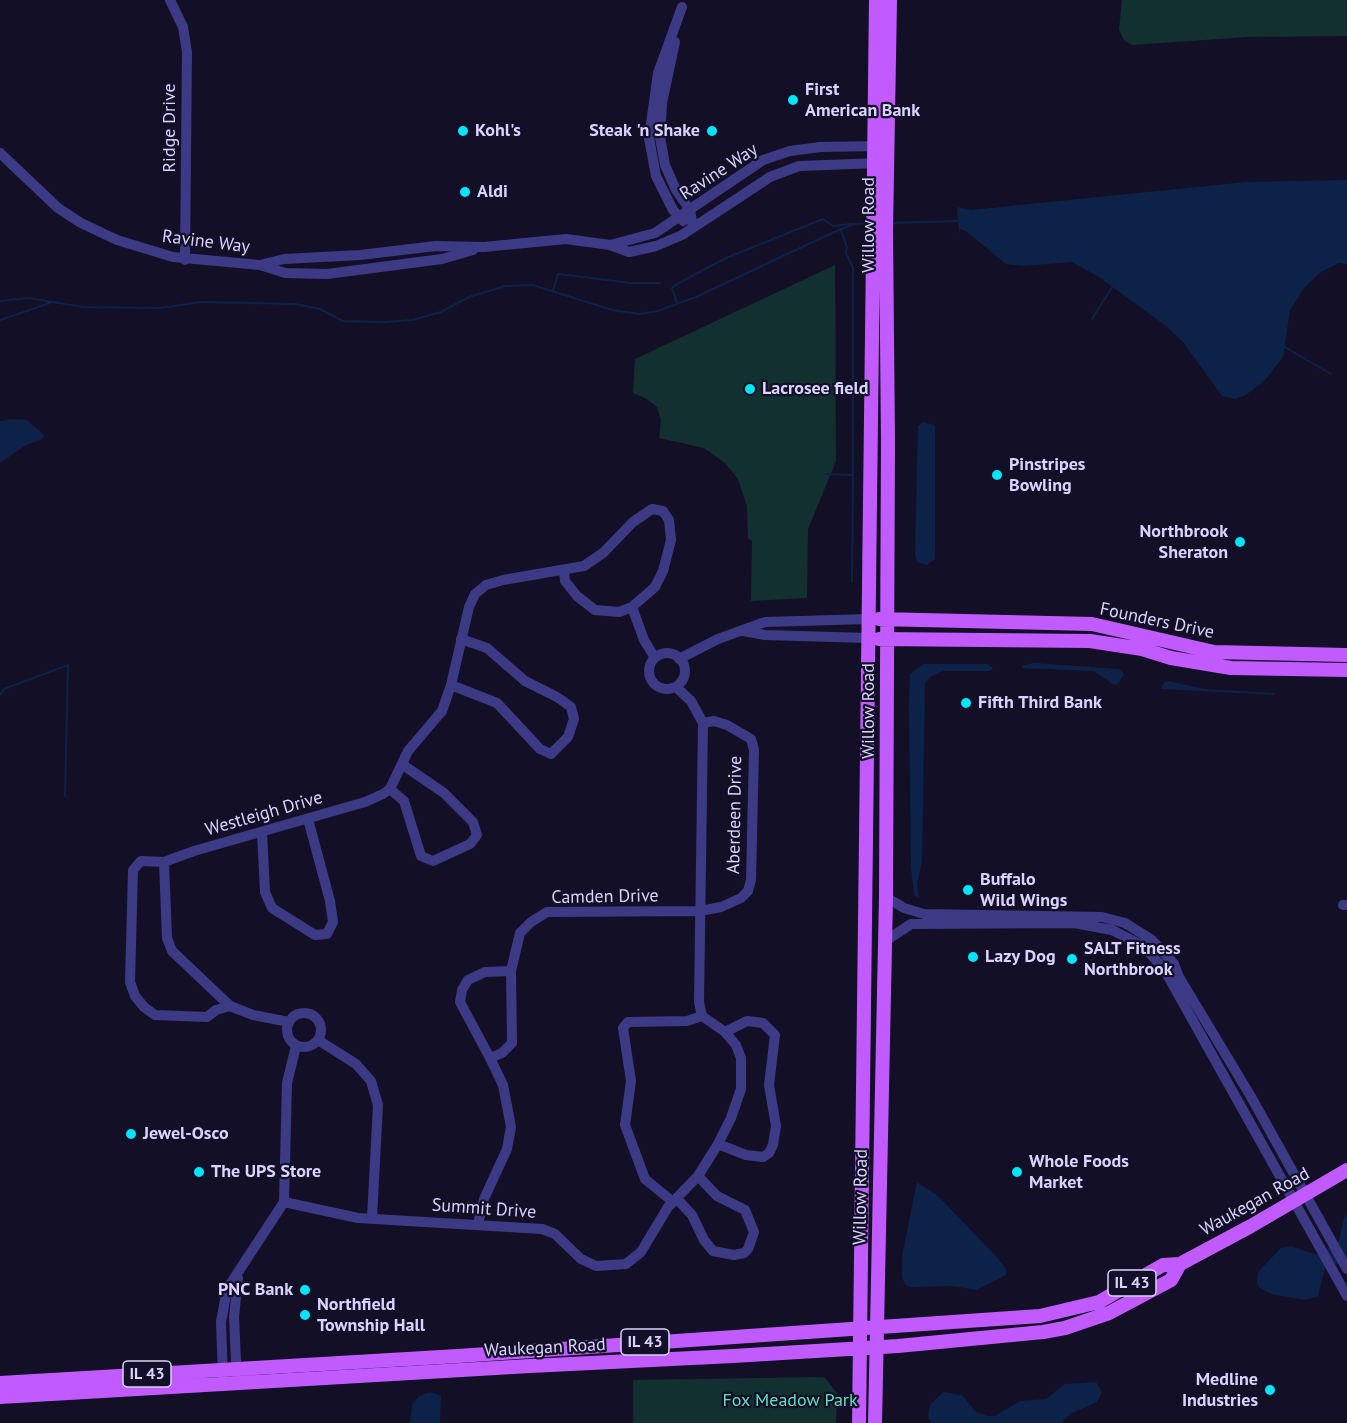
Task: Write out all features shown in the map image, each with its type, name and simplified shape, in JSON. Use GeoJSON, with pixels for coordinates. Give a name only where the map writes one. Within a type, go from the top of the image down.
{"type":"FeatureCollection","features":[{"type":"Feature","properties":{"kind":"main road","name":"Willow Road"},"geometry":{"type":"LineString","coordinates":[[876,0],[883,34]]}},
{"type":"Feature","properties":{"kind":"main road","name":"Willow Road"},"geometry":{"type":"LineString","coordinates":[[875,1423],[886,897],[887,619],[880,211],[883,34],[890,0]]}},
{"type":"Feature","properties":{"kind":"main road","name":"Willow Road"},"geometry":{"type":"LineString","coordinates":[[859,1423],[868,619],[880,231]]}},
{"type":"Feature","properties":{"kind":"main road","name":"Founders Drive"},"geometry":{"type":"LineString","coordinates":[[868,619],[1092,624],[1214,652],[1347,655]]}},
{"type":"Feature","properties":{"kind":"main road","name":"Founders Drive"},"geometry":{"type":"LineString","coordinates":[[868,638],[1090,641],[1142,649],[1171,658],[1231,668],[1347,669]]}},
{"type":"Feature","properties":{"kind":"main road","name":"Waukegan Road"},"geometry":{"type":"LineString","coordinates":[[0,1383],[1023,1318],[1086,1307],[1163,1265],[1180,1264],[1293,1203],[1347,1170]]}},
{"type":"Feature","properties":{"kind":"main road","name":"Waukegan Road"},"geometry":{"type":"LineString","coordinates":[[0,1397],[876,1347],[1065,1328],[1109,1313],[1171,1280],[1180,1264]]}},
{"type":"Feature","properties":{"kind":"main road"},"geometry":{"type":"LineString","coordinates":[[44,1380],[45,1395]]}},
{"type":"Feature","properties":{"kind":"street","name":"Ridge Drive"},"geometry":{"type":"LineString","coordinates":[[170,0],[183,27],[187,52],[185,260]]}},
{"type":"Feature","properties":{"kind":"street"},"geometry":{"type":"LineString","coordinates":[[682,4],[662,103],[660,137],[665,165],[676,190],[690,210],[693,227]]}},
{"type":"Feature","properties":{"kind":"street"},"geometry":{"type":"LineString","coordinates":[[682,4],[658,73],[649,138],[657,176],[679,218],[693,227]]}},
{"type":"Feature","properties":{"kind":"street","name":"Ravine Way"},"geometry":{"type":"LineString","coordinates":[[610,245],[656,233],[763,160],[790,151],[820,147],[881,146]]}},
{"type":"Feature","properties":{"kind":"street","name":"Ravine Way"},"geometry":{"type":"LineString","coordinates":[[0,153],[58,208],[99,233],[131,245],[185,260],[260,265],[285,273],[327,274],[442,259],[484,247]]}},
{"type":"Feature","properties":{"kind":"street","name":"Ravine Way"},"geometry":{"type":"LineString","coordinates":[[260,265],[284,259],[360,255],[436,246],[484,247],[566,239],[610,245],[629,252],[656,246],[693,227],[770,177],[799,166],[881,163]]}},
{"type":"Feature","properties":{"kind":"street"},"geometry":{"type":"LineString","coordinates":[[403,765],[444,793],[473,822],[477,835],[470,844],[434,861],[421,856],[404,801],[390,789],[408,751],[442,711],[475,594],[486,585],[564,571],[593,561],[633,522],[652,509],[663,511],[669,520],[668,556],[655,587],[632,607],[619,612],[595,610],[576,596],[565,581],[564,571]]}},
{"type":"Feature","properties":{"kind":"street"},"geometry":{"type":"LineString","coordinates":[[632,607],[644,640],[656,658]]}},
{"type":"Feature","properties":{"kind":"street"},"geometry":{"type":"LineString","coordinates":[[679,659],[684,674],[676,687],[665,689],[654,684],[649,668],[656,658],[665,654],[679,659],[718,639],[765,622],[868,619]]}},
{"type":"Feature","properties":{"kind":"street"},"geometry":{"type":"LineString","coordinates":[[743,631],[765,635],[868,638]]}},
{"type":"Feature","properties":{"kind":"street"},"geometry":{"type":"LineString","coordinates":[[451,685],[496,704],[540,750],[551,754],[568,737],[574,719],[571,707],[525,681],[487,648],[461,639]]}},
{"type":"Feature","properties":{"kind":"street"},"geometry":{"type":"LineString","coordinates":[[676,687],[691,701],[703,723]]}},
{"type":"Feature","properties":{"kind":"street","name":"Aberdeen Drive"},"geometry":{"type":"LineString","coordinates":[[700,911],[721,907],[741,898],[748,891],[751,880],[754,750],[751,739],[727,725],[714,721],[703,723],[700,911],[699,1002],[702,1016]]}},
{"type":"Feature","properties":{"kind":"street","name":"Westleigh Drive"},"geometry":{"type":"LineString","coordinates":[[230,1006],[216,1010],[207,1017],[155,1015],[135,996],[130,982],[133,870],[141,861],[164,862],[194,851],[365,802],[390,789]]}},
{"type":"Feature","properties":{"kind":"street"},"geometry":{"type":"LineString","coordinates":[[262,832],[265,892],[272,908],[315,935],[327,934],[333,922],[330,901],[308,819]]}},
{"type":"Feature","properties":{"kind":"street"},"geometry":{"type":"LineString","coordinates":[[164,862],[166,938],[172,951],[230,1006],[254,1015],[289,1022]]}},
{"type":"Feature","properties":{"kind":"street"},"geometry":{"type":"LineString","coordinates":[[886,897],[904,908],[924,914],[1101,917],[1125,923],[1152,940],[1174,964],[1179,977],[1346,1268]]}},
{"type":"Feature","properties":{"kind":"street","name":"Camden Drive"},"geometry":{"type":"LineString","coordinates":[[490,1058],[502,1053],[512,1043],[511,971],[520,933],[531,921],[546,912],[700,911]]}},
{"type":"Feature","properties":{"kind":"street"},"geometry":{"type":"LineString","coordinates":[[884,942],[911,924],[1007,923],[1095,925],[1137,942],[1164,969],[1347,1296]]}},
{"type":"Feature","properties":{"kind":"street"},"geometry":{"type":"LineString","coordinates":[[478,1224],[484,1199],[507,1149],[511,1126],[503,1085],[460,1002],[462,990],[468,980],[486,972],[511,971]]}},
{"type":"Feature","properties":{"kind":"street"},"geometry":{"type":"LineString","coordinates":[[298,1014],[311,1015],[320,1024],[321,1032],[318,1040],[306,1047],[296,1046],[288,1036],[289,1022],[298,1014]]}},
{"type":"Feature","properties":{"kind":"street"},"geometry":{"type":"LineString","coordinates":[[698,1176],[717,1196],[745,1210],[754,1232],[748,1249],[744,1253],[734,1255],[713,1251],[704,1240],[692,1215],[675,1200],[650,1186],[645,1179],[625,1125],[624,1115],[631,1081],[623,1028],[628,1022],[687,1021],[702,1016]]}},
{"type":"Feature","properties":{"kind":"street","name":"Summit Drive"},"geometry":{"type":"LineString","coordinates":[[284,1202],[335,1215],[542,1228],[555,1234],[581,1259],[596,1266],[610,1267],[626,1264],[640,1252],[675,1200],[698,1176],[731,1118],[741,1089],[741,1058],[736,1045],[725,1032],[702,1016]]}},
{"type":"Feature","properties":{"kind":"street"},"geometry":{"type":"LineString","coordinates":[[718,1144],[746,1155],[763,1157],[769,1153],[773,1144],[776,1126],[769,1084],[775,1035],[764,1023],[747,1021],[725,1032]]}},
{"type":"Feature","properties":{"kind":"street"},"geometry":{"type":"LineString","coordinates":[[318,1040],[356,1064],[371,1081],[378,1105],[372,1218]]}},
{"type":"Feature","properties":{"kind":"street"},"geometry":{"type":"LineString","coordinates":[[230,1384],[229,1369],[239,1271],[284,1202],[287,1083],[296,1046]]}},
{"type":"Feature","properties":{"kind":"green space"},"geometry":{"type":"Polygon","coordinates":[[[1122,0],[1347,0],[1347,36],[1247,37],[1132,45],[1124,40],[1119,30],[1122,0]]]}},
{"type":"Feature","properties":{"kind":"green space"},"geometry":{"type":"Polygon","coordinates":[[[835,265],[836,461],[808,529],[807,598],[751,601],[752,541],[748,538],[747,506],[738,479],[725,463],[704,448],[659,438],[661,420],[657,407],[633,393],[635,359],[835,265]]]}},
{"type":"Feature","properties":{"kind":"green space","name":"Fox Meadow Park"},"geometry":{"type":"Polygon","coordinates":[[[824,1377],[837,1393],[836,1423],[633,1423],[633,1380],[824,1377]]]}},
{"type":"Feature","properties":{"kind":"water"},"geometry":{"type":"Polygon","coordinates":[[[1347,180],[1347,264],[1339,263],[1321,272],[1304,288],[1290,310],[1283,357],[1265,380],[1246,395],[1235,399],[1222,396],[1183,342],[1166,326],[1099,277],[1072,262],[1023,266],[1006,264],[966,231],[960,229],[959,234],[957,207],[971,210],[1246,182],[1347,180]]]}},
{"type":"Feature","properties":{"kind":"water"},"geometry":{"type":"Polygon","coordinates":[[[27,420],[44,435],[41,440],[26,445],[0,463],[0,421],[27,420]]]}},
{"type":"Feature","properties":{"kind":"water"},"geometry":{"type":"Polygon","coordinates":[[[923,422],[934,425],[935,429],[935,559],[927,565],[917,562],[915,555],[918,426],[923,422]]]}},
{"type":"Feature","properties":{"kind":"water"},"geometry":{"type":"Polygon","coordinates":[[[1033,663],[1119,669],[1124,674],[1118,684],[1114,685],[1094,671],[1022,668],[1022,666],[1033,663]]]}},
{"type":"Feature","properties":{"kind":"water"},"geometry":{"type":"Polygon","coordinates":[[[924,664],[987,664],[993,668],[990,671],[943,671],[925,682],[922,862],[917,883],[919,898],[914,895],[911,868],[909,707],[910,674],[924,664]]]}},
{"type":"Feature","properties":{"kind":"water"},"geometry":{"type":"Polygon","coordinates":[[[1164,682],[1204,689],[1275,693],[1275,695],[1161,689],[1164,682]]]}},
{"type":"Feature","properties":{"kind":"water"},"geometry":{"type":"Polygon","coordinates":[[[917,1182],[938,1196],[995,1255],[1006,1269],[1006,1275],[977,1290],[952,1286],[910,1287],[906,1285],[902,1278],[902,1256],[917,1182]]]}},
{"type":"Feature","properties":{"kind":"water"},"geometry":{"type":"Polygon","coordinates":[[[1347,1213],[1347,1261],[1325,1268],[1318,1296],[1305,1300],[1271,1294],[1260,1288],[1257,1283],[1258,1272],[1281,1248],[1291,1246],[1317,1255],[1339,1241],[1347,1213]]]}},
{"type":"Feature","properties":{"kind":"water"},"geometry":{"type":"Polygon","coordinates":[[[1096,1382],[1102,1392],[1097,1402],[1070,1414],[1061,1423],[931,1423],[928,1417],[930,1405],[943,1392],[962,1395],[976,1412],[995,1416],[1020,1401],[1046,1399],[1065,1384],[1096,1382]]]}},
{"type":"Feature","properties":{"kind":"water"},"geometry":{"type":"Polygon","coordinates":[[[430,1392],[441,1396],[440,1423],[410,1423],[412,1405],[418,1397],[430,1392]]]}},
{"type":"Feature","properties":{"kind":"waterway"},"geometry":{"type":"LineString","coordinates":[[677,303],[672,288],[726,258],[823,219],[833,226],[852,224]]}},
{"type":"Feature","properties":{"kind":"waterway"},"geometry":{"type":"LineString","coordinates":[[892,223],[959,221]]}},
{"type":"Feature","properties":{"kind":"waterway"},"geometry":{"type":"LineString","coordinates":[[0,301],[28,298],[83,307],[161,308],[200,302],[296,304],[320,309],[343,321],[384,322],[413,320],[441,312],[469,297],[505,286],[533,285],[612,310],[639,314],[658,311],[696,297],[832,233],[854,224],[869,223]]}},
{"type":"Feature","properties":{"kind":"waterway"},"geometry":{"type":"LineString","coordinates":[[825,474],[853,475],[853,268],[846,253],[847,247],[841,230]]}},
{"type":"Feature","properties":{"kind":"waterway"},"geometry":{"type":"LineString","coordinates":[[553,291],[558,274],[631,283],[660,283]]}},
{"type":"Feature","properties":{"kind":"waterway"},"geometry":{"type":"LineString","coordinates":[[1092,319],[1114,284]]}},
{"type":"Feature","properties":{"kind":"waterway"},"geometry":{"type":"LineString","coordinates":[[0,320],[50,303]]}},
{"type":"Feature","properties":{"kind":"waterway"},"geometry":{"type":"LineString","coordinates":[[1283,346],[1331,374]]}},
{"type":"Feature","properties":{"kind":"waterway"},"geometry":{"type":"LineString","coordinates":[[852,582],[853,475]]}},
{"type":"Feature","properties":{"kind":"waterway"},"geometry":{"type":"LineString","coordinates":[[0,695],[4,689],[68,665],[65,796]]}},
{"type":"Feature","properties":{"kind":"place","name":"First American Bank"},"geometry":{"type":"Point","coordinates":[793,100]}},
{"type":"Feature","properties":{"kind":"place","name":"Kohl's"},"geometry":{"type":"Point","coordinates":[463,131]}},
{"type":"Feature","properties":{"kind":"place","name":"Steak 'n Shake"},"geometry":{"type":"Point","coordinates":[712,131]}},
{"type":"Feature","properties":{"kind":"place","name":"Aldi"},"geometry":{"type":"Point","coordinates":[465,192]}},
{"type":"Feature","properties":{"kind":"place","name":"Lacrosee field"},"geometry":{"type":"Point","coordinates":[750,389]}},
{"type":"Feature","properties":{"kind":"place","name":"Pinstripes Bowling"},"geometry":{"type":"Point","coordinates":[997,475]}},
{"type":"Feature","properties":{"kind":"place","name":"Northbrook Sheraton"},"geometry":{"type":"Point","coordinates":[1240,542]}},
{"type":"Feature","properties":{"kind":"place","name":"Fifth Third Bank"},"geometry":{"type":"Point","coordinates":[966,703]}},
{"type":"Feature","properties":{"kind":"place","name":"Buffalo Wild Wings"},"geometry":{"type":"Point","coordinates":[968,890]}},
{"type":"Feature","properties":{"kind":"place","name":"Lazy Dog"},"geometry":{"type":"Point","coordinates":[973,957]}},
{"type":"Feature","properties":{"kind":"place","name":"SALT Fitness Northbrook"},"geometry":{"type":"Point","coordinates":[1072,959]}},
{"type":"Feature","properties":{"kind":"place","name":"Jewel-Osco"},"geometry":{"type":"Point","coordinates":[131,1134]}},
{"type":"Feature","properties":{"kind":"place","name":"The UPS Store"},"geometry":{"type":"Point","coordinates":[199,1172]}},
{"type":"Feature","properties":{"kind":"place","name":"Whole Foods Market"},"geometry":{"type":"Point","coordinates":[1017,1172]}},
{"type":"Feature","properties":{"kind":"place","name":"PNC Bank"},"geometry":{"type":"Point","coordinates":[305,1290]}},
{"type":"Feature","properties":{"kind":"place","name":"Northfield Township Hall"},"geometry":{"type":"Point","coordinates":[305,1315]}},
{"type":"Feature","properties":{"kind":"place","name":"Medline Industries"},"geometry":{"type":"Point","coordinates":[1270,1390]}}]}
